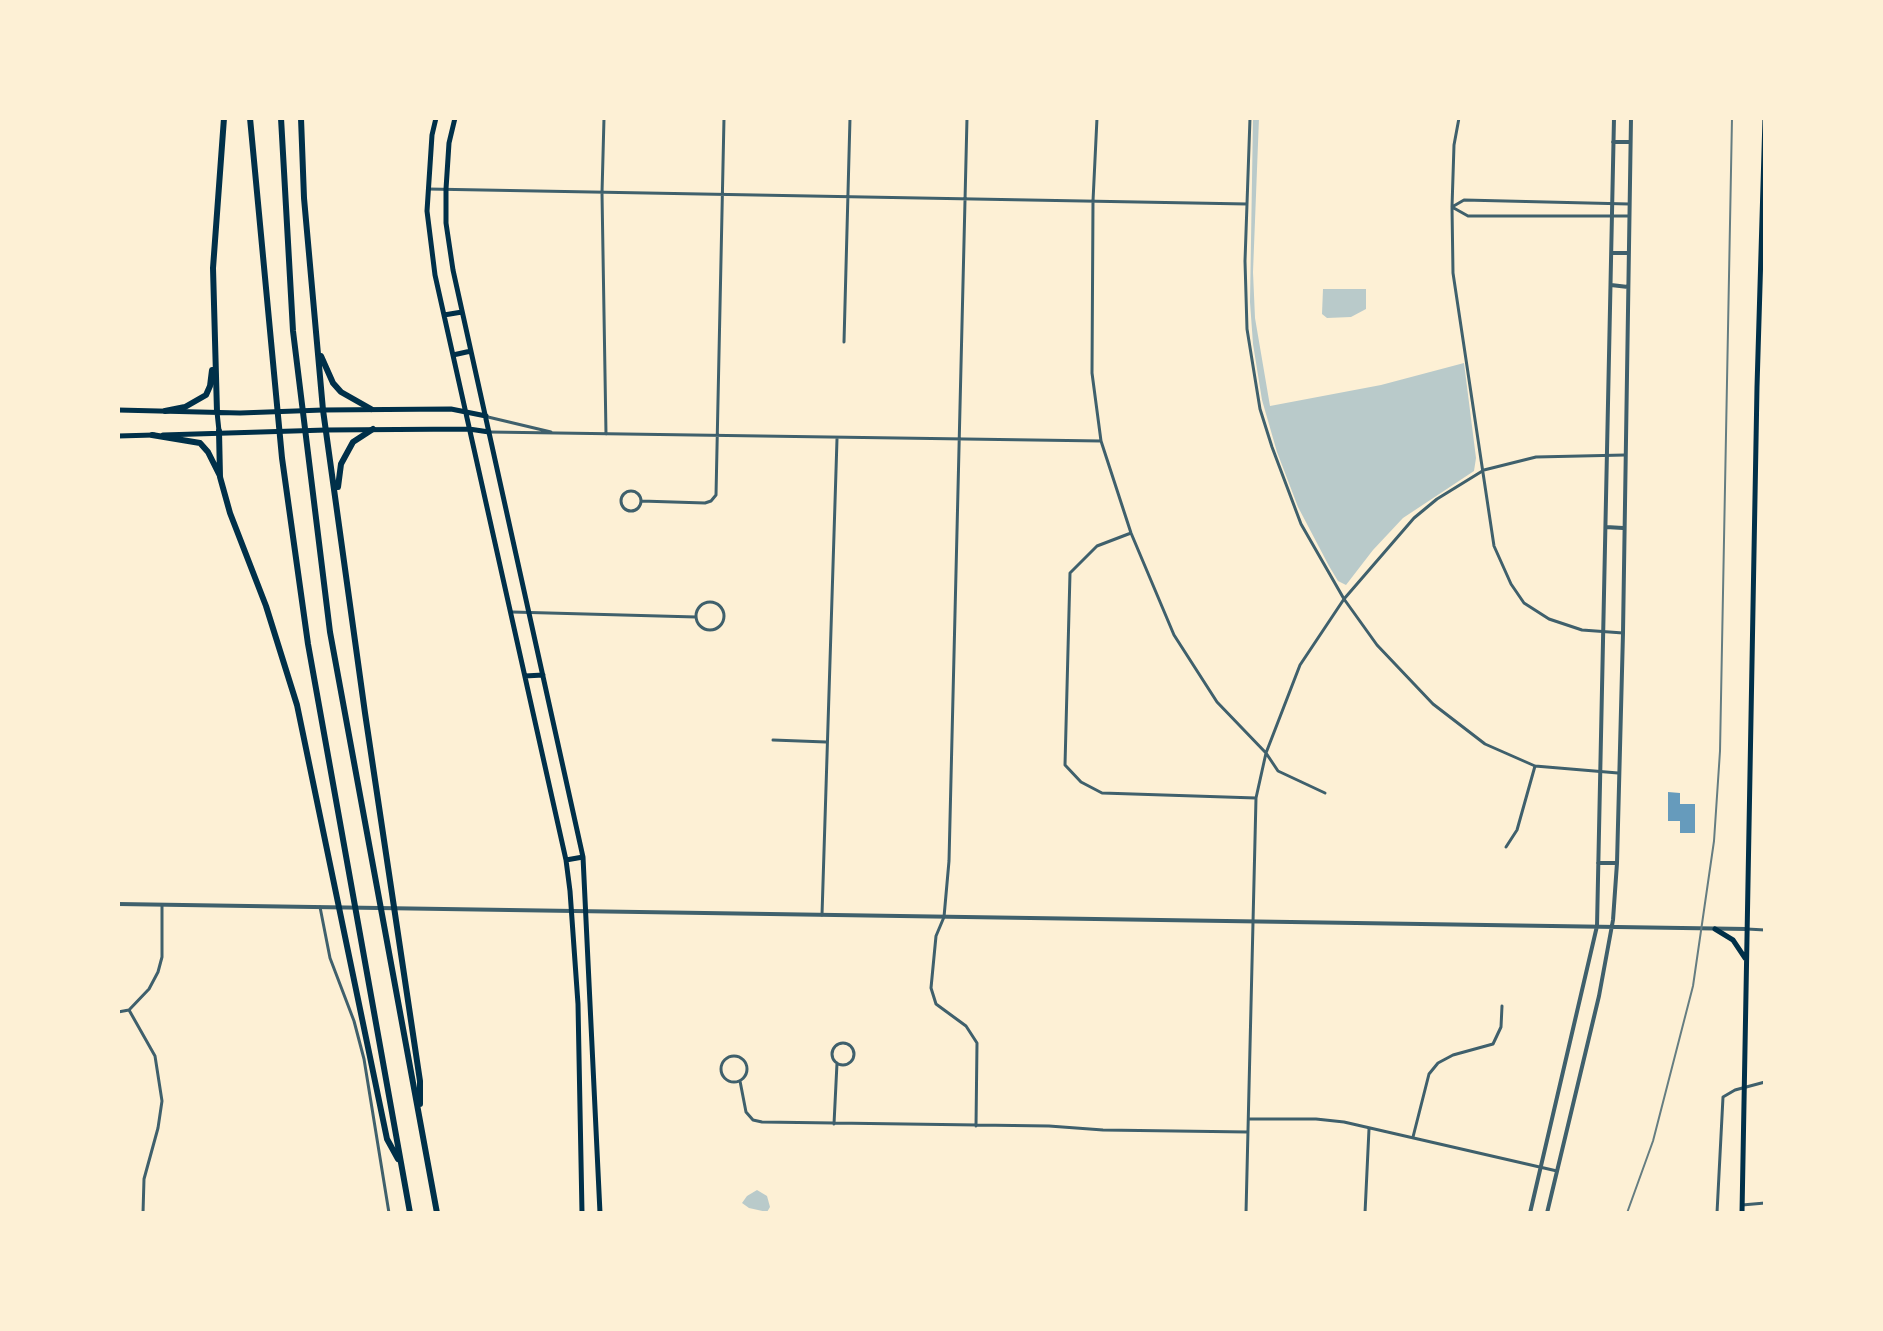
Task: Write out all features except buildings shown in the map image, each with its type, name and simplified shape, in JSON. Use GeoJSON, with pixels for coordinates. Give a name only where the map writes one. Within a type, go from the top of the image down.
{"type":"FeatureCollection","features":[{"type":"Feature","properties":{"kind":"highway"},"geometry":{"type":"LineString","coordinates":[[217,412],[213,268],[224,118]]}},
{"type":"Feature","properties":{"kind":"highway"},"geometry":{"type":"LineString","coordinates":[[250,118],[277,414],[308,644],[410,1213]]}},
{"type":"Feature","properties":{"kind":"highway"},"geometry":{"type":"LineString","coordinates":[[281,118],[293,331],[330,632],[437,1213]]}},
{"type":"Feature","properties":{"kind":"highway"},"geometry":{"type":"LineString","coordinates":[[301,118],[304,198],[323,410],[420,1081],[421,1123]]}},
{"type":"Feature","properties":{"kind":"highway"},"geometry":{"type":"LineString","coordinates":[[317,346],[333,383],[341,392],[371,409]]}},
{"type":"Feature","properties":{"kind":"highway"},"geometry":{"type":"LineString","coordinates":[[165,411],[185,407],[206,395],[214,355]]}},
{"type":"Feature","properties":{"kind":"highway"},"geometry":{"type":"LineString","coordinates":[[337,499],[341,464],[353,442],[373,429]]}},
{"type":"Feature","properties":{"kind":"highway"},"geometry":{"type":"LineString","coordinates":[[219,431],[220,477]]}},
{"type":"Feature","properties":{"kind":"highway"},"geometry":{"type":"LineString","coordinates":[[152,435],[200,443],[208,452],[220,477],[236,534],[266,606],[294,693],[387,1139],[402,1166]]}},
{"type":"Feature","properties":{"kind":"main road"},"geometry":{"type":"LineString","coordinates":[[436,118],[428,189],[430,247],[566,860],[579,1027],[582,1213]]}},
{"type":"Feature","properties":{"kind":"main road"},"geometry":{"type":"LineString","coordinates":[[455,118],[449,143],[446,223],[471,351],[583,857],[600,1213]]}},
{"type":"Feature","properties":{"kind":"main road"},"geometry":{"type":"LineString","coordinates":[[1742,1213],[1765,118]]}},
{"type":"Feature","properties":{"kind":"main road"},"geometry":{"type":"LineString","coordinates":[[444,315],[463,312]]}},
{"type":"Feature","properties":{"kind":"main road"},"geometry":{"type":"LineString","coordinates":[[453,355],[471,351]]}},
{"type":"Feature","properties":{"kind":"main road"},"geometry":{"type":"LineString","coordinates":[[118,410],[240,413],[371,409],[465,411],[486,416]]}},
{"type":"Feature","properties":{"kind":"main road"},"geometry":{"type":"LineString","coordinates":[[217,412],[219,431]]}},
{"type":"Feature","properties":{"kind":"main road"},"geometry":{"type":"LineString","coordinates":[[118,436],[373,429],[469,429],[489,432]]}},
{"type":"Feature","properties":{"kind":"main road"},"geometry":{"type":"LineString","coordinates":[[525,676],[543,675]]}},
{"type":"Feature","properties":{"kind":"main road"},"geometry":{"type":"LineString","coordinates":[[566,860],[583,857]]}},
{"type":"Feature","properties":{"kind":"main road"},"geometry":{"type":"LineString","coordinates":[[1715,929],[1733,940],[1747,962]]}},
{"type":"Feature","properties":{"kind":"street"},"geometry":{"type":"LineString","coordinates":[[604,118],[602,193],[606,434]]}},
{"type":"Feature","properties":{"kind":"street"},"geometry":{"type":"LineString","coordinates":[[641,501],[705,503],[714,499],[724,118]]}},
{"type":"Feature","properties":{"kind":"street"},"geometry":{"type":"LineString","coordinates":[[844,342],[850,118]]}},
{"type":"Feature","properties":{"kind":"street"},"geometry":{"type":"LineString","coordinates":[[967,118],[949,861],[944,917],[936,936],[931,988],[936,1004],[966,1026],[977,1043],[976,1126]]}},
{"type":"Feature","properties":{"kind":"street"},"geometry":{"type":"LineString","coordinates":[[1097,118],[1092,373],[1101,441],[1131,533],[1174,635],[1217,702],[1266,753],[1278,771],[1325,793]]}},
{"type":"Feature","properties":{"kind":"street"},"geometry":{"type":"LineString","coordinates":[[1250,118],[1247,329],[1260,409],[1301,524],[1344,599],[1377,645],[1433,704],[1485,744],[1535,766],[1618,773]]}},
{"type":"Feature","properties":{"kind":"street"},"geometry":{"type":"LineString","coordinates":[[1459,118],[1454,145],[1453,273],[1494,546],[1524,603],[1549,619],[1603,633],[1623,633]]}},
{"type":"Feature","properties":{"kind":"street"},"geometry":{"type":"LineString","coordinates":[[1530,1213],[1597,926],[1614,118]]}},
{"type":"Feature","properties":{"kind":"street"},"geometry":{"type":"LineString","coordinates":[[1547,1213],[1599,996],[1612,927],[1617,863],[1631,118]]}},
{"type":"Feature","properties":{"kind":"street"},"geometry":{"type":"LineString","coordinates":[[1613,142],[1630,142]]}},
{"type":"Feature","properties":{"kind":"street"},"geometry":{"type":"LineString","coordinates":[[428,189],[1247,204]]}},
{"type":"Feature","properties":{"kind":"street"},"geometry":{"type":"LineString","coordinates":[[1452,207],[1464,200],[1629,204]]}},
{"type":"Feature","properties":{"kind":"street"},"geometry":{"type":"LineString","coordinates":[[1452,207],[1468,216],[1629,216]]}},
{"type":"Feature","properties":{"kind":"street"},"geometry":{"type":"LineString","coordinates":[[1612,253],[1628,253]]}},
{"type":"Feature","properties":{"kind":"street"},"geometry":{"type":"LineString","coordinates":[[1611,285],[1628,287]]}},
{"type":"Feature","properties":{"kind":"street"},"geometry":{"type":"LineString","coordinates":[[1757,387],[1765,388]]}},
{"type":"Feature","properties":{"kind":"street"},"geometry":{"type":"LineString","coordinates":[[486,416],[558,434]]}},
{"type":"Feature","properties":{"kind":"street"},"geometry":{"type":"LineString","coordinates":[[489,432],[1101,441]]}},
{"type":"Feature","properties":{"kind":"street"},"geometry":{"type":"LineString","coordinates":[[822,915],[837,438]]}},
{"type":"Feature","properties":{"kind":"street"},"geometry":{"type":"LineString","coordinates":[[1246,1213],[1256,798],[1266,753],[1300,665],[1344,599],[1414,518],[1437,499],[1484,470],[1536,457],[1625,455]]}},
{"type":"Feature","properties":{"kind":"street"},"geometry":{"type":"LineString","coordinates":[[631,491],[637,493],[641,501],[636,509],[630,511],[622,501],[625,493],[631,491]]}},
{"type":"Feature","properties":{"kind":"street"},"geometry":{"type":"LineString","coordinates":[[1606,527],[1624,528]]}},
{"type":"Feature","properties":{"kind":"street"},"geometry":{"type":"LineString","coordinates":[[1131,533],[1097,546],[1070,573],[1065,765],[1081,782],[1102,793],[1256,798]]}},
{"type":"Feature","properties":{"kind":"street"},"geometry":{"type":"LineString","coordinates":[[706,603],[715,604],[723,614],[719,627],[711,630],[702,628],[696,617],[699,608],[706,603]]}},
{"type":"Feature","properties":{"kind":"street"},"geometry":{"type":"LineString","coordinates":[[511,612],[696,617]]}},
{"type":"Feature","properties":{"kind":"street"},"geometry":{"type":"LineString","coordinates":[[773,740],[826,742]]}},
{"type":"Feature","properties":{"kind":"street"},"geometry":{"type":"LineString","coordinates":[[1506,847],[1517,830],[1535,766]]}},
{"type":"Feature","properties":{"kind":"street"},"geometry":{"type":"LineString","coordinates":[[1598,863],[1617,863]]}},
{"type":"Feature","properties":{"kind":"street"},"geometry":{"type":"LineString","coordinates":[[118,904],[1765,930]]}},
{"type":"Feature","properties":{"kind":"street"},"geometry":{"type":"LineString","coordinates":[[118,1012],[129,1010],[149,989],[158,972],[162,957],[162,905]]}},
{"type":"Feature","properties":{"kind":"street"},"geometry":{"type":"LineString","coordinates":[[320,907],[330,958],[354,1021],[364,1059],[389,1213]]}},
{"type":"Feature","properties":{"kind":"street"},"geometry":{"type":"LineString","coordinates":[[1413,1137],[1429,1074],[1438,1063],[1453,1055],[1493,1044],[1501,1027],[1502,1006]]}},
{"type":"Feature","properties":{"kind":"street"},"geometry":{"type":"LineString","coordinates":[[129,1010],[160,1071],[162,1101],[144,1179],[143,1213]]}},
{"type":"Feature","properties":{"kind":"street"},"geometry":{"type":"LineString","coordinates":[[834,1124],[837,1063],[832,1055],[833,1049],[841,1043],[848,1044],[853,1050],[853,1058],[848,1063],[837,1063]]}},
{"type":"Feature","properties":{"kind":"street"},"geometry":{"type":"LineString","coordinates":[[736,1056],[746,1063],[746,1075],[740,1081],[732,1082],[724,1077],[722,1069],[728,1058],[736,1056]]}},
{"type":"Feature","properties":{"kind":"street"},"geometry":{"type":"LineString","coordinates":[[740,1081],[744,1106],[753,1120],[1248,1132]]}},
{"type":"Feature","properties":{"kind":"street"},"geometry":{"type":"LineString","coordinates":[[1717,1213],[1721,1102],[1725,1095],[1765,1082]]}},
{"type":"Feature","properties":{"kind":"street"},"geometry":{"type":"LineString","coordinates":[[1249,1119],[1316,1119],[1413,1137],[1557,1171]]}},
{"type":"Feature","properties":{"kind":"street"},"geometry":{"type":"LineString","coordinates":[[1365,1213],[1369,1128]]}},
{"type":"Feature","properties":{"kind":"street"},"geometry":{"type":"LineString","coordinates":[[1742,1205],[1765,1203]]}},
{"type":"Feature","properties":{"kind":"shaded area"},"geometry":{"type":"Polygon","coordinates":[[[1253,118],[1259,118],[1253,272],[1255,318],[1270,406],[1381,385],[1464,363],[1476,458],[1474,471],[1403,518],[1346,585],[1338,581],[1298,507],[1262,400],[1250,302],[1253,118]]]}},
{"type":"Feature","properties":{"kind":"shaded area"},"geometry":{"type":"Polygon","coordinates":[[[1323,289],[1366,289],[1366,309],[1351,317],[1327,318],[1322,314],[1323,289]]]}},
{"type":"Feature","properties":{"kind":"shaded area"},"geometry":{"type":"Polygon","coordinates":[[[757,1190],[767,1196],[770,1207],[767,1212],[742,1203],[757,1190]]]}},
{"type":"Feature","properties":{"kind":"water"},"geometry":{"type":"Polygon","coordinates":[[[1668,792],[1680,793],[1680,804],[1695,804],[1695,833],[1680,833],[1680,821],[1668,821],[1668,792]]]}},
{"type":"Feature","properties":{"kind":"railway"},"geometry":{"type":"LineString","coordinates":[[1627,1213],[1653,1141],[1693,986],[1714,841],[1720,751],[1732,118]]}}]}
